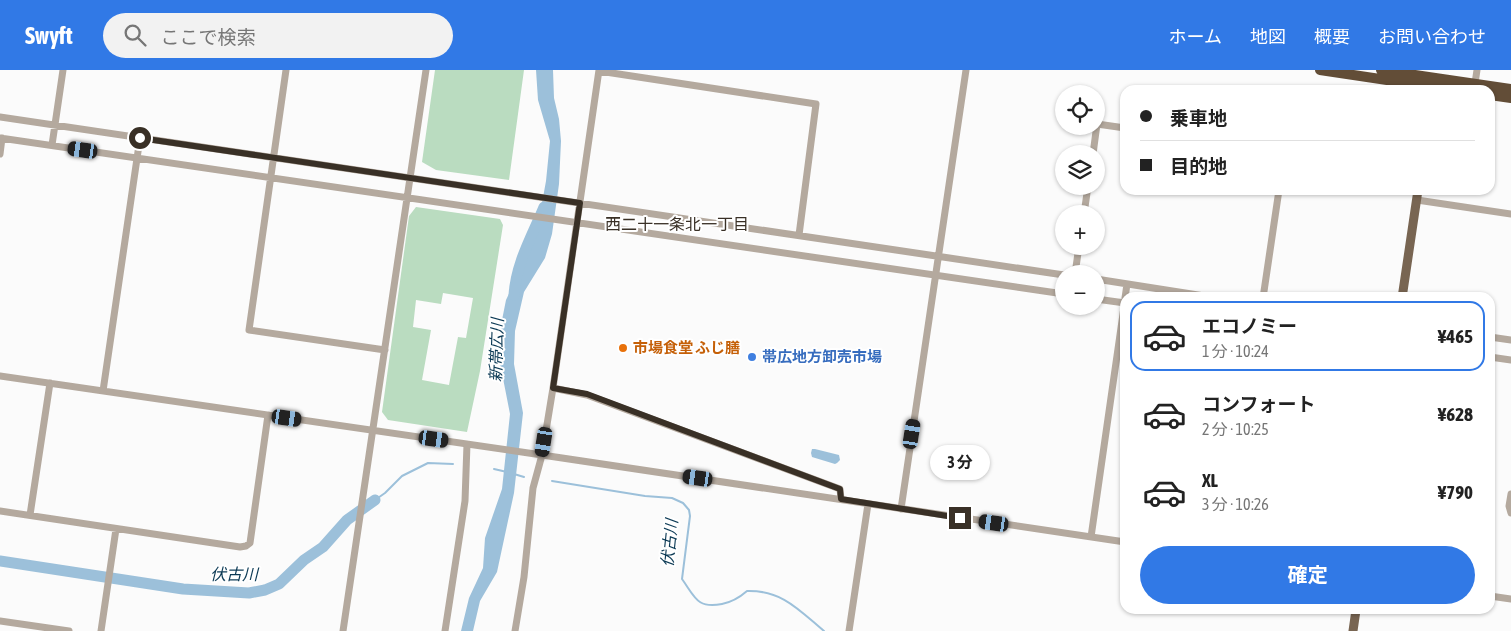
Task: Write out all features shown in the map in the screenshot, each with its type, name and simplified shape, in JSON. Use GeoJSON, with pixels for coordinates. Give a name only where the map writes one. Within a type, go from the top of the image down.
{"type":"FeatureCollection","features":[{"type":"Feature","properties":{"kind":"highway"},"geometry":{"type":"LineString","coordinates":[[1320,70],[1434,79]]}},
{"type":"Feature","properties":{"kind":"highway"},"geometry":{"type":"LineString","coordinates":[[1381,70],[1465,85]]}},
{"type":"Feature","properties":{"kind":"highway"},"geometry":{"type":"LineString","coordinates":[[1495,88],[1511,89]]}},
{"type":"Feature","properties":{"kind":"highway"},"geometry":{"type":"LineString","coordinates":[[1495,96],[1511,98]]}},
{"type":"Feature","properties":{"kind":"main road"},"geometry":{"type":"LineString","coordinates":[[1403,292],[1418,195]]}},
{"type":"Feature","properties":{"kind":"main road"},"geometry":{"type":"LineString","coordinates":[[1353,631],[1355,614]]}},
{"type":"Feature","properties":{"kind":"street"},"geometry":{"type":"LineString","coordinates":[[52,145],[63,70]]}},
{"type":"Feature","properties":{"kind":"street"},"geometry":{"type":"LineString","coordinates":[[286,70],[249,330],[385,350]]}},
{"type":"Feature","properties":{"kind":"street"},"geometry":{"type":"LineString","coordinates":[[343,631],[426,70]]}},
{"type":"Feature","properties":{"kind":"street"},"geometry":{"type":"LineString","coordinates":[[901,509],[966,70]]}},
{"type":"Feature","properties":{"kind":"street"},"geometry":{"type":"LineString","coordinates":[[1475,85],[1477,70]]}},
{"type":"Feature","properties":{"kind":"street"},"geometry":{"type":"LineString","coordinates":[[515,631],[524,577],[534,488],[542,455],[553,388],[599,71],[816,104],[799,235]]}},
{"type":"Feature","properties":{"kind":"street"},"geometry":{"type":"LineString","coordinates":[[0,117],[1055,274]]}},
{"type":"Feature","properties":{"kind":"street"},"geometry":{"type":"LineString","coordinates":[[1094,145],[1097,124],[1120,127]]}},
{"type":"Feature","properties":{"kind":"street"},"geometry":{"type":"LineString","coordinates":[[0,154],[1,138],[1055,293]]}},
{"type":"Feature","properties":{"kind":"street"},"geometry":{"type":"LineString","coordinates":[[102,391],[140,138]]}},
{"type":"Feature","properties":{"kind":"street"},"geometry":{"type":"LineString","coordinates":[[1265,292],[1278,195]]}},
{"type":"Feature","properties":{"kind":"street"},"geometry":{"type":"LineString","coordinates":[[1417,200],[1511,214]]}},
{"type":"Feature","properties":{"kind":"street"},"geometry":{"type":"LineString","coordinates":[[1105,281],[1178,292]]}},
{"type":"Feature","properties":{"kind":"street"},"geometry":{"type":"LineString","coordinates":[[1126,292],[1127,284]]}},
{"type":"Feature","properties":{"kind":"street"},"geometry":{"type":"LineString","coordinates":[[1105,300],[1120,301]]}},
{"type":"Feature","properties":{"kind":"street"},"geometry":{"type":"LineString","coordinates":[[1091,537],[1120,336]]}},
{"type":"Feature","properties":{"kind":"street"},"geometry":{"type":"LineString","coordinates":[[1495,338],[1511,340]]}},
{"type":"Feature","properties":{"kind":"street"},"geometry":{"type":"LineString","coordinates":[[1495,358],[1511,360]]}},
{"type":"Feature","properties":{"kind":"street"},"geometry":{"type":"LineString","coordinates":[[0,376],[1120,541]]}},
{"type":"Feature","properties":{"kind":"street"},"geometry":{"type":"LineString","coordinates":[[30,515],[50,383]]}},
{"type":"Feature","properties":{"kind":"street"},"geometry":{"type":"LineString","coordinates":[[553,388],[587,394],[840,489],[841,499]]}},
{"type":"Feature","properties":{"kind":"street"},"geometry":{"type":"LineString","coordinates":[[0,511],[240,547],[246,546],[250,543],[268,415]]}},
{"type":"Feature","properties":{"kind":"street"},"geometry":{"type":"LineString","coordinates":[[445,631],[465,501],[467,444]]}},
{"type":"Feature","properties":{"kind":"street"},"geometry":{"type":"LineString","coordinates":[[1511,494],[1509,506],[1511,513]]}},
{"type":"Feature","properties":{"kind":"street"},"geometry":{"type":"LineString","coordinates":[[849,631],[868,504]]}},
{"type":"Feature","properties":{"kind":"street"},"geometry":{"type":"LineString","coordinates":[[101,631],[116,529]]}},
{"type":"Feature","properties":{"kind":"street"},"geometry":{"type":"LineString","coordinates":[[1495,597],[1511,599]]}},
{"type":"Feature","properties":{"kind":"street"},"geometry":{"type":"LineString","coordinates":[[0,621],[69,631]]}},
{"type":"Feature","properties":{"kind":"green space"},"geometry":{"type":"Polygon","coordinates":[[[435,70],[524,70],[509,180],[436,170],[422,162],[435,70]]]}},
{"type":"Feature","properties":{"kind":"green space"},"geometry":{"type":"Polygon","coordinates":[[[416,207],[500,219],[503,225],[480,371],[467,432],[388,420],[382,412],[409,216],[416,207]],[[443,293],[441,304],[416,300],[413,327],[431,330],[422,380],[449,385],[458,337],[466,338],[473,298],[443,293]]]}},
{"type":"Feature","properties":{"kind":"water"},"geometry":{"type":"Polygon","coordinates":[[[536,70],[553,70],[554,98],[559,119],[561,141],[559,184],[552,234],[545,258],[524,292],[515,331],[514,364],[523,413],[514,493],[497,572],[480,601],[473,631],[461,631],[469,598],[483,568],[485,538],[502,489],[510,414],[500,363],[500,330],[506,300],[536,236],[546,181],[550,141],[538,100],[536,70]]]}},
{"type":"Feature","properties":{"kind":"water"},"geometry":{"type":"Polygon","coordinates":[[[812,449],[839,455],[840,460],[835,464],[812,457],[812,449]]]}},
{"type":"Feature","properties":{"kind":"waterway","name":"新帯広川"},"geometry":{"type":"LineString","coordinates":[[514,295],[521,261],[544,207]]}},
{"type":"Feature","properties":{"kind":"waterway","name":"伏古川"},"geometry":{"type":"LineString","coordinates":[[375,500],[402,476],[428,463],[453,464]]}},
{"type":"Feature","properties":{"kind":"waterway","name":"伏古川"},"geometry":{"type":"LineString","coordinates":[[494,469],[507,472]]}},
{"type":"Feature","properties":{"kind":"waterway","name":"伏古川"},"geometry":{"type":"LineString","coordinates":[[514,474],[524,477]]}},
{"type":"Feature","properties":{"kind":"waterway","name":"伏古川"},"geometry":{"type":"LineString","coordinates":[[552,481],[645,496],[672,498],[683,503],[689,510],[690,516],[682,579],[698,600],[707,605],[714,605],[732,601],[747,591],[770,594],[798,609],[824,631]]}},
{"type":"Feature","properties":{"kind":"waterway","name":"伏古川"},"geometry":{"type":"LineString","coordinates":[[0,561],[183,589],[249,593],[265,590],[279,584],[304,560],[323,547],[347,520],[375,500]]}},
{"type":"Feature","properties":{"kind":"place","name":"市場食堂 ふじ膳"},"geometry":{"type":"Point","coordinates":[623,348]}},
{"type":"Feature","properties":{"kind":"place","name":"帯広地方卸売市場"},"geometry":{"type":"Point","coordinates":[752,357]}},
{"type":"Feature","properties":{"kind":"district","name":"西二十一条北一丁目"},"geometry":{"type":"Point","coordinates":[677,224]}},
{"type":"Feature","properties":{"kind":"route"},"geometry":{"type":"LineString","coordinates":[[140,138],[580,203],[553,388],[587,394],[840,489],[841,499],[960,518]]}}]}
